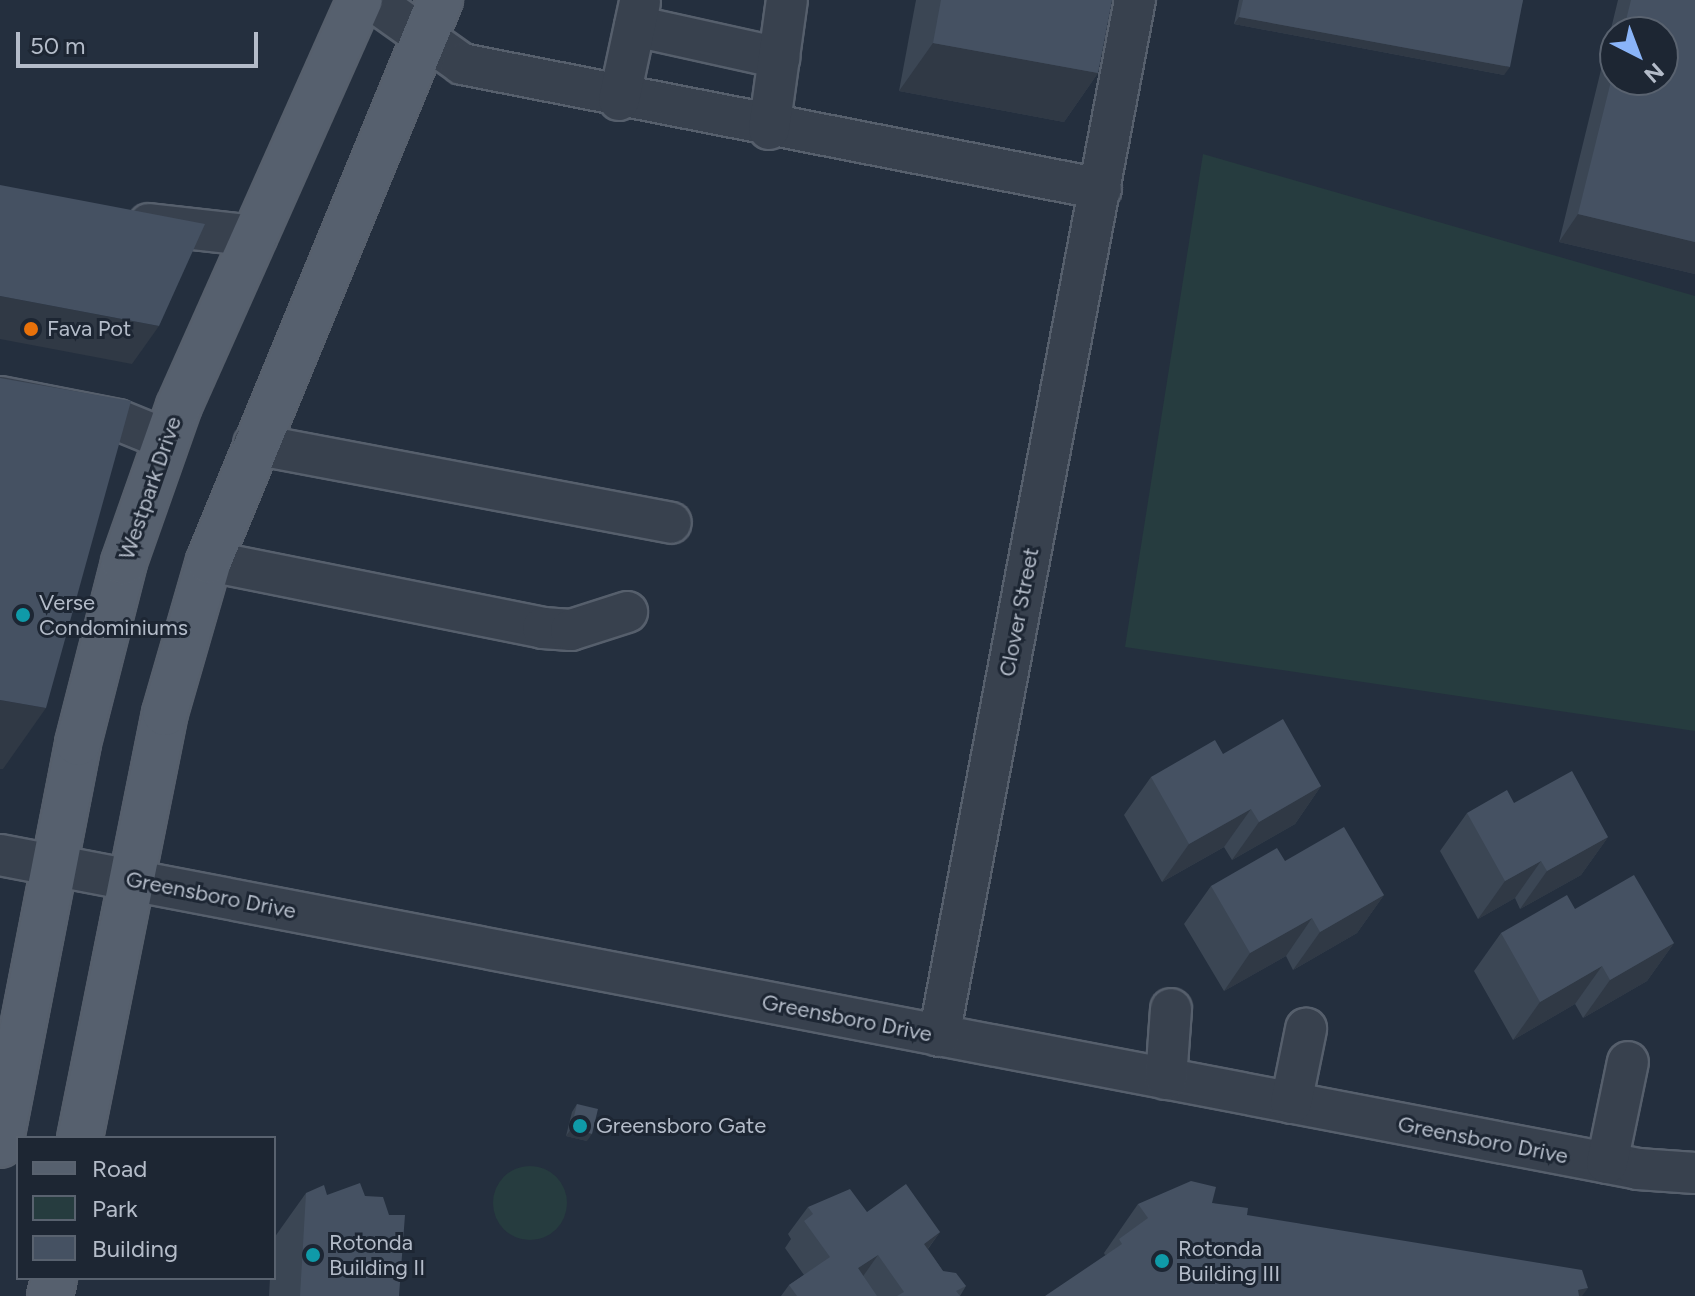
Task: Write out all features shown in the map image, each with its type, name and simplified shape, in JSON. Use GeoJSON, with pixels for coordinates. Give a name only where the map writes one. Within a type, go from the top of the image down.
{"type":"FeatureCollection","features":[{"type":"Feature","properties":{"kind":"main road","name":"Westpark Drive"},"geometry":{"type":"LineString","coordinates":[[0,1145],[53,865],[112,604],[167,440],[360,0]]}},
{"type":"Feature","properties":{"kind":"main road"},"geometry":{"type":"LineString","coordinates":[[80,1136],[129,879],[209,561],[254,444],[433,17]]}},
{"type":"Feature","properties":{"kind":"street"},"geometry":{"type":"LineString","coordinates":[[372,0],[433,17],[462,64],[619,100],[1101,189]]}},
{"type":"Feature","properties":{"kind":"street"},"geometry":{"type":"LineString","coordinates":[[769,129],[787,0]]}},
{"type":"Feature","properties":{"kind":"street","name":"Clover Street"},"geometry":{"type":"LineString","coordinates":[[939,1036],[1135,0]]}},
{"type":"Feature","properties":{"kind":"street"},"geometry":{"type":"LineString","coordinates":[[619,100],[637,13],[779,58]]}},
{"type":"Feature","properties":{"kind":"street"},"geometry":{"type":"LineString","coordinates":[[109,215],[205,235],[256,236]]}},
{"type":"Feature","properties":{"kind":"street"},"geometry":{"type":"LineString","coordinates":[[0,397],[118,420],[167,440]]}},
{"type":"Feature","properties":{"kind":"street"},"geometry":{"type":"LineString","coordinates":[[254,444],[671,523]]}},
{"type":"Feature","properties":{"kind":"street"},"geometry":{"type":"LineString","coordinates":[[209,561],[543,628],[571,630],[627,612]]}},
{"type":"Feature","properties":{"kind":"street","name":"Greensboro Drive"},"geometry":{"type":"LineString","coordinates":[[0,855],[1607,1163],[1695,1173]]}},
{"type":"Feature","properties":{"kind":"street"},"geometry":{"type":"LineString","coordinates":[[1166,1079],[1171,1009]]}},
{"type":"Feature","properties":{"kind":"street"},"geometry":{"type":"LineString","coordinates":[[1291,1103],[1306,1029]]}},
{"type":"Feature","properties":{"kind":"street"},"geometry":{"type":"LineString","coordinates":[[1607,1163],[1628,1062]]}},
{"type":"Feature","properties":{"kind":"green space"},"geometry":{"type":"Polygon","coordinates":[[[1203,154],[1695,296],[1695,731],[1125,647],[1203,154]]]}},
{"type":"Feature","properties":{"kind":"green space"},"geometry":{"type":"Polygon","coordinates":[[[523,1166],[537,1166],[551,1172],[561,1182],[567,1203],[561,1224],[551,1234],[537,1240],[523,1240],[509,1234],[499,1224],[493,1210],[493,1196],[499,1182],[509,1172],[523,1166]]]}},
{"type":"Feature","properties":{"kind":"building"},"geometry":{"type":"Polygon","coordinates":[[[941,0],[1112,0],[1098,73],[933,43],[941,0]]]}},
{"type":"Feature","properties":{"kind":"building"},"geometry":{"type":"Polygon","coordinates":[[[1243,0],[1523,0],[1510,67],[1239,17],[1243,0]]]}},
{"type":"Feature","properties":{"kind":"building"},"geometry":{"type":"Polygon","coordinates":[[[1631,0],[1695,0],[1695,242],[1578,214],[1607,96],[1679,96],[1679,16],[1627,16],[1631,0]]]}},
{"type":"Feature","properties":{"kind":"building"},"geometry":{"type":"Polygon","coordinates":[[[0,185],[205,224],[159,326],[0,296],[0,185]]]}},
{"type":"Feature","properties":{"kind":"building"},"geometry":{"type":"Polygon","coordinates":[[[0,378],[131,401],[46,708],[0,700],[0,378]]]}},
{"type":"Feature","properties":{"kind":"building"},"geometry":{"type":"Polygon","coordinates":[[[1283,719],[1321,786],[1259,822],[1251,809],[1189,844],[1151,777],[1215,740],[1223,754],[1283,719]]]}},
{"type":"Feature","properties":{"kind":"building"},"geometry":{"type":"Polygon","coordinates":[[[1572,771],[1608,837],[1547,871],[1541,861],[1505,881],[1467,813],[1507,790],[1514,803],[1572,771]]]}},
{"type":"Feature","properties":{"kind":"building"},"geometry":{"type":"Polygon","coordinates":[[[1344,827],[1384,895],[1320,932],[1312,918],[1250,953],[1211,886],[1277,848],[1285,861],[1344,827]]]}},
{"type":"Feature","properties":{"kind":"building"},"geometry":{"type":"Polygon","coordinates":[[[1634,875],[1674,943],[1610,980],[1602,966],[1540,1002],[1501,933],[1567,895],[1575,909],[1634,875]]]}},
{"type":"Feature","properties":{"kind":"building"},"geometry":{"type":"Polygon","coordinates":[[[577,1104],[598,1109],[592,1134],[571,1129],[577,1104]]]}},
{"type":"Feature","properties":{"kind":"building"},"geometry":{"type":"Polygon","coordinates":[[[1191,1181],[1216,1187],[1212,1203],[1248,1208],[1247,1215],[1582,1270],[1588,1288],[1578,1290],[1579,1296],[1045,1296],[1122,1244],[1119,1239],[1148,1218],[1138,1204],[1191,1181]]]}},
{"type":"Feature","properties":{"kind":"building"},"geometry":{"type":"Polygon","coordinates":[[[360,1183],[365,1196],[383,1197],[389,1215],[405,1215],[399,1296],[300,1296],[306,1193],[324,1185],[327,1195],[360,1183]]]}},
{"type":"Feature","properties":{"kind":"building"},"geometry":{"type":"Polygon","coordinates":[[[906,1184],[940,1232],[924,1244],[943,1271],[956,1273],[966,1286],[956,1291],[960,1296],[897,1296],[904,1292],[878,1255],[858,1268],[877,1296],[797,1296],[789,1285],[830,1257],[804,1221],[813,1214],[808,1207],[850,1189],[867,1212],[906,1184]]]}},
{"type":"Feature","properties":{"kind":"place","name":"Fava Pot"},"geometry":{"type":"Point","coordinates":[31,329]}},
{"type":"Feature","properties":{"kind":"place","name":"Verse Condominiums"},"geometry":{"type":"Point","coordinates":[23,615]}},
{"type":"Feature","properties":{"kind":"place","name":"Greensboro Gate"},"geometry":{"type":"Point","coordinates":[580,1126]}},
{"type":"Feature","properties":{"kind":"place","name":"Rotonda Building II"},"geometry":{"type":"Point","coordinates":[313,1255]}},
{"type":"Feature","properties":{"kind":"place","name":"Rotonda Building III"},"geometry":{"type":"Point","coordinates":[1162,1261]}}]}
